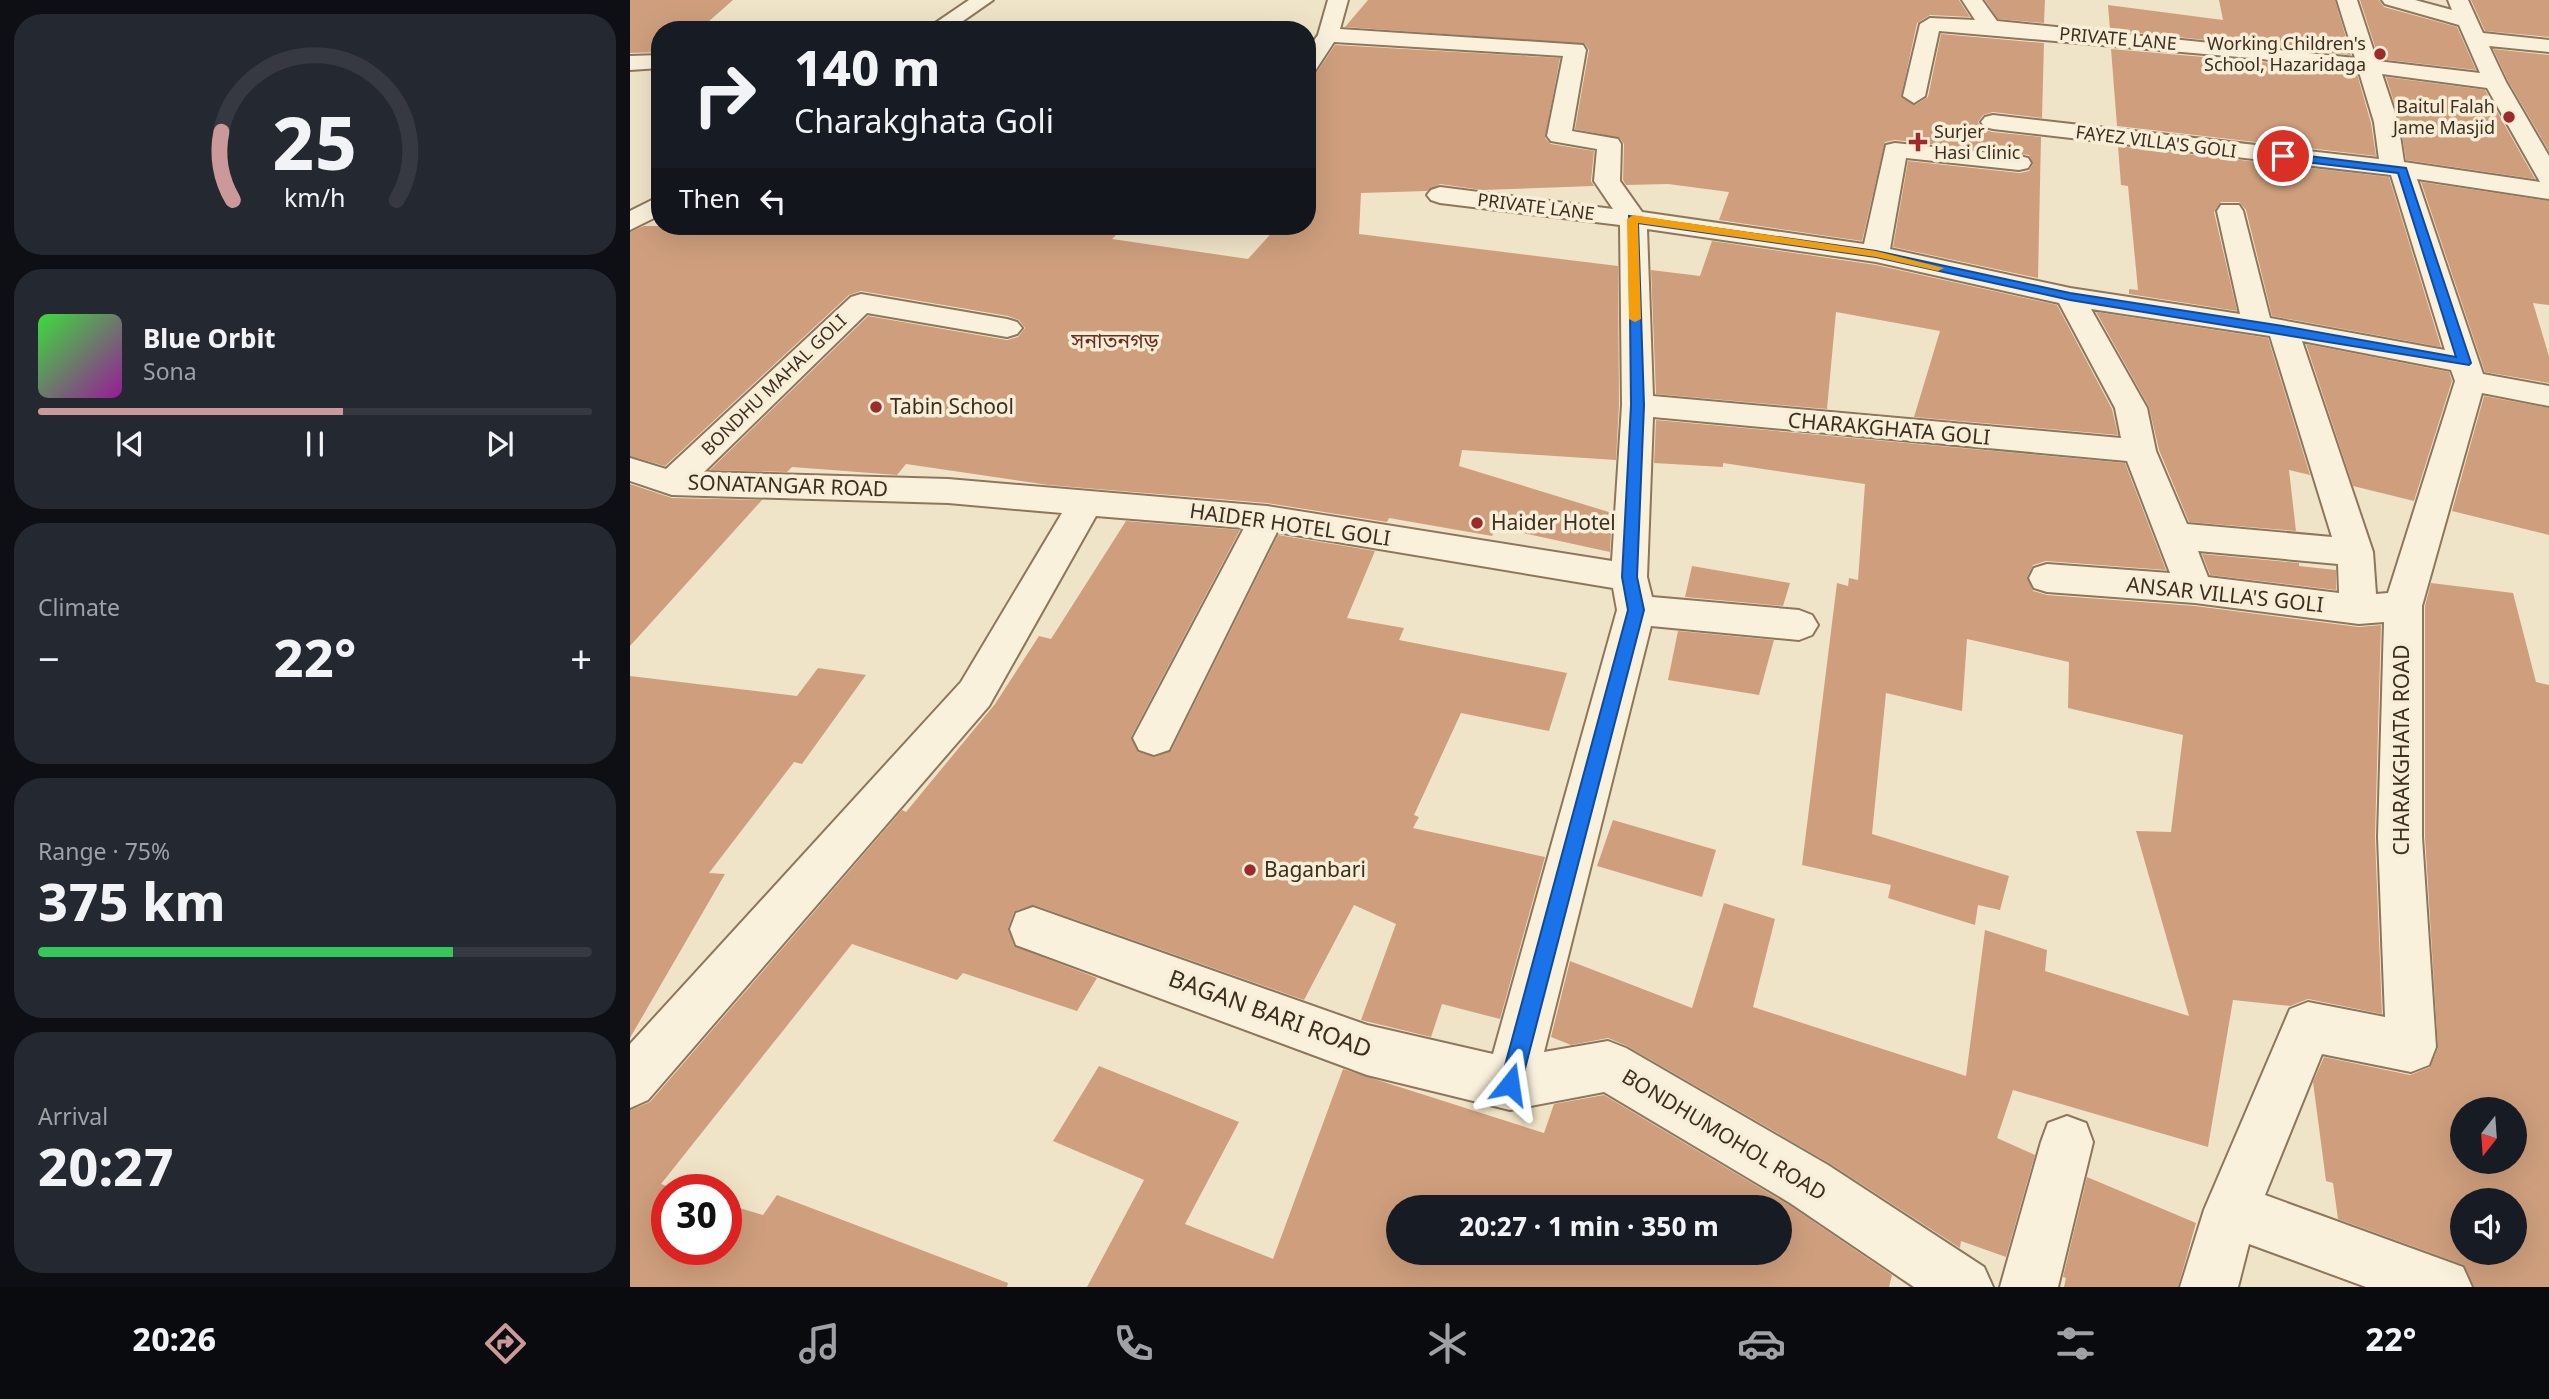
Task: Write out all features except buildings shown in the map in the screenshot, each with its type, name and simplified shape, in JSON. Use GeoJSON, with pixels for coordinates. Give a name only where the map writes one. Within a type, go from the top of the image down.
{"type":"FeatureCollection","features":[{"type":"Feature","properties":{"kind":"street"},"geometry":{"type":"LineString","coordinates":[[953,21],[983,0]]}},
{"type":"Feature","properties":{"kind":"street"},"geometry":{"type":"LineString","coordinates":[[1972,0],[1990,27]]}},
{"type":"Feature","properties":{"kind":"street"},"geometry":{"type":"LineString","coordinates":[[2347,0],[2398,169],[2467,372]]}},
{"type":"Feature","properties":{"kind":"street"},"geometry":{"type":"LineString","coordinates":[[2392,0],[2472,30],[2549,46]]}},
{"type":"Feature","properties":{"kind":"street"},"geometry":{"type":"LineString","coordinates":[[2458,0],[2495,82],[2549,177]]}},
{"type":"Feature","properties":{"kind":"street","name":"PRIVATE LANE"},"geometry":{"type":"LineString","coordinates":[[1914,96],[1930,24],[1990,27],[2368,65],[2495,82]]}},
{"type":"Feature","properties":{"kind":"street"},"geometry":{"type":"LineString","coordinates":[[1320,42],[1576,50],[1559,136],[1609,144],[1607,181],[1633,219],[1638,405],[1633,594],[1510,1084]]}},
{"type":"Feature","properties":{"kind":"street"},"geometry":{"type":"LineString","coordinates":[[630,63],[651,62]]}},
{"type":"Feature","properties":{"kind":"street","name":"FAYEZ VILLA'S GOLI"},"geometry":{"type":"LineString","coordinates":[[1993,122],[2398,169],[2549,191]]}},
{"type":"Feature","properties":{"kind":"street"},"geometry":{"type":"LineString","coordinates":[[1876,254],[1895,150],[2019,163]]}},
{"type":"Feature","properties":{"kind":"street","name":"PRIVATE LANE"},"geometry":{"type":"LineString","coordinates":[[1440,195],[1633,219]]}},
{"type":"Feature","properties":{"kind":"street"},"geometry":{"type":"LineString","coordinates":[[630,222],[651,209]]}},
{"type":"Feature","properties":{"kind":"street"},"geometry":{"type":"LineString","coordinates":[[2231,211],[2270,328],[2355,552],[2359,610]]}},
{"type":"Feature","properties":{"kind":"street"},"geometry":{"type":"LineString","coordinates":[[1633,219],[1876,254],[2070,297],[2270,328],[2467,372],[2549,396]]}},
{"type":"Feature","properties":{"kind":"street"},"geometry":{"type":"LineString","coordinates":[[2070,297],[2131,408],[2146,466],[2195,589]]}},
{"type":"Feature","properties":{"kind":"street","name":"BONDHU MAHAL GOLI"},"geometry":{"type":"LineString","coordinates":[[672,483],[861,303],[1007,328]]}},
{"type":"Feature","properties":{"kind":"street","name":"CHARAKGHATA ROAD"},"geometry":{"type":"LineString","coordinates":[[2231,1210],[2308,1027],[2411,1047],[2400,837],[2403,606],[2467,372]]}},
{"type":"Feature","properties":{"kind":"street","name":"CHARAKGHATA GOLI"},"geometry":{"type":"LineString","coordinates":[[1638,405],[2146,466]]}},
{"type":"Feature","properties":{"kind":"street","name":"SONATANGAR ROAD"},"geometry":{"type":"LineString","coordinates":[[630,468],[672,483],[948,491]]}},
{"type":"Feature","properties":{"kind":"street","name":"HAIDER HOTEL GOLI"},"geometry":{"type":"LineString","coordinates":[[948,491],[1267,517],[1633,594]]}},
{"type":"Feature","properties":{"kind":"street"},"geometry":{"type":"LineString","coordinates":[[630,1082],[975,694],[1086,502]]}},
{"type":"Feature","properties":{"kind":"street"},"geometry":{"type":"LineString","coordinates":[[1154,738],[1267,517]]}},
{"type":"Feature","properties":{"kind":"street"},"geometry":{"type":"LineString","coordinates":[[2173,536],[2355,552]]}},
{"type":"Feature","properties":{"kind":"street","name":"ANSAR VILLA'S GOLI"},"geometry":{"type":"LineString","coordinates":[[2047,578],[2195,589],[2359,610],[2403,606]]}},
{"type":"Feature","properties":{"kind":"street"},"geometry":{"type":"LineString","coordinates":[[1633,594],[1799,625]]}},
{"type":"Feature","properties":{"kind":"street","name":"BAGAN BARI ROAD"},"geometry":{"type":"LineString","coordinates":[[1033,929],[1367,1050],[1510,1084]]}},
{"type":"Feature","properties":{"kind":"street","name":"BONDHUMOHOL ROAD"},"geometry":{"type":"LineString","coordinates":[[1510,1084],[1608,1066],[1809,1184],[1964,1287]]}},
{"type":"Feature","properties":{"kind":"street"},"geometry":{"type":"LineString","coordinates":[[2029,1287],[2067,1142]]}},
{"type":"Feature","properties":{"kind":"street"},"geometry":{"type":"LineString","coordinates":[[2209,1287],[2231,1210],[2443,1287]]}},
{"type":"Feature","properties":{"kind":"slow traffic"},"geometry":{"type":"LineString","coordinates":[[1635,319],[1633,219],[1876,254],[1938,268]]}},
{"type":"Feature","properties":{"kind":"place","name":"Working Children's School, Hazaridaga"},"geometry":{"type":"Point","coordinates":[2380,54]}},
{"type":"Feature","properties":{"kind":"place","name":"Baitul Falah Jame Masjid"},"geometry":{"type":"Point","coordinates":[2509,117]}},
{"type":"Feature","properties":{"kind":"place","name":"Surjer Hasi Clinic"},"geometry":{"type":"Point","coordinates":[1918,142]}},
{"type":"Feature","properties":{"kind":"place","name":"Tabin School"},"geometry":{"type":"Point","coordinates":[876,407]}},
{"type":"Feature","properties":{"kind":"place","name":"Haider Hotel"},"geometry":{"type":"Point","coordinates":[1477,523]}},
{"type":"Feature","properties":{"kind":"place","name":"Baganbari"},"geometry":{"type":"Point","coordinates":[1250,870]}},
{"type":"Feature","properties":{"kind":"district","name":"সনাতনগড়"},"geometry":{"type":"Point","coordinates":[1115,341]}},
{"type":"Feature","properties":{"kind":"route"},"geometry":{"type":"LineString","coordinates":[[1510,1084],[1636,610],[1629,577],[1638,405],[1633,219],[1876,254],[2070,297],[2283,329],[2464,363],[2402,170],[2283,156]]}}]}
